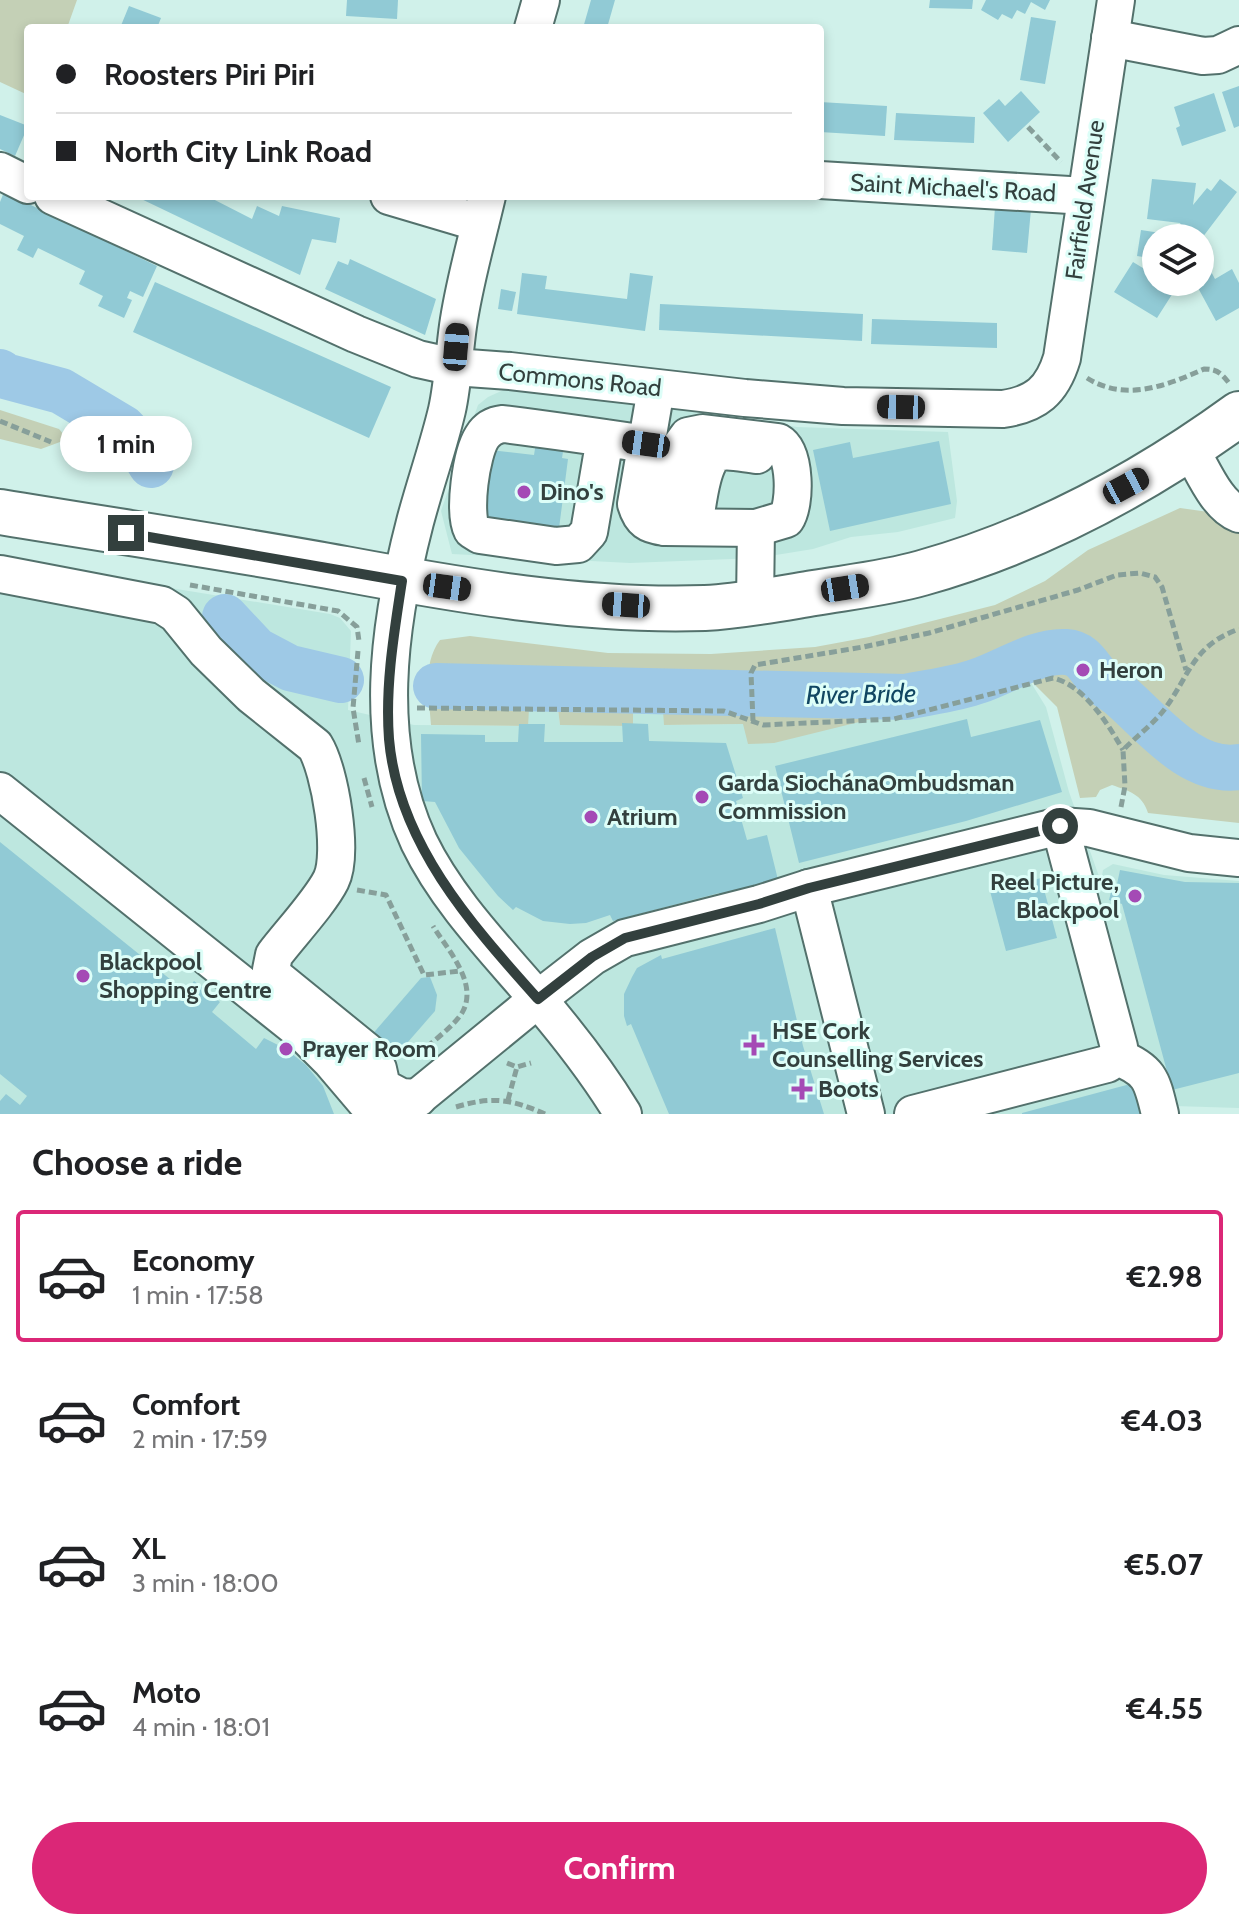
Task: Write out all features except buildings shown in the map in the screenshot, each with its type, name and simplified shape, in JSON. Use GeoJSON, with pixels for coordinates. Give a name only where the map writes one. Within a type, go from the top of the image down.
{"type":"FeatureCollection","features":[{"type":"Feature","properties":{"kind":"highway"},"geometry":{"type":"LineString","coordinates":[[0,512],[347,569],[402,581],[538,599],[706,608],[876,583],[922,573],[1017,541],[1135,481],[1190,449],[1236,401]]}},
{"type":"Feature","properties":{"kind":"street"},"geometry":{"type":"LineString","coordinates":[[534,24],[541,0]]}},
{"type":"Feature","properties":{"kind":"street","name":"Fairfield Avenue"},"geometry":{"type":"LineString","coordinates":[[1043,396],[1062,358],[1116,0]]}},
{"type":"Feature","properties":{"kind":"street"},"geometry":{"type":"LineString","coordinates":[[1110,38],[1203,56],[1218,55],[1239,45]]}},
{"type":"Feature","properties":{"kind":"street"},"geometry":{"type":"LineString","coordinates":[[0,171],[24,183]]}},
{"type":"Feature","properties":{"kind":"street","name":"Saint Michael's Road"},"geometry":{"type":"LineString","coordinates":[[824,180],[1086,192]]}},
{"type":"Feature","properties":{"kind":"street","name":"Commons Road"},"geometry":{"type":"LineString","coordinates":[[62,200],[356,334],[418,359],[454,367],[843,406],[1003,409],[1043,396]]}},
{"type":"Feature","properties":{"kind":"street"},"geometry":{"type":"LineString","coordinates":[[416,200],[484,210],[458,326],[446,412],[402,581],[388,708],[394,770],[419,842],[449,892],[538,999],[623,1114]]}},
{"type":"Feature","properties":{"kind":"street"},"geometry":{"type":"LineString","coordinates":[[656,389],[636,504],[640,517],[650,525],[679,527],[768,525],[786,519],[792,507],[790,457],[720,452],[712,456],[679,527]]}},
{"type":"Feature","properties":{"kind":"street"},"geometry":{"type":"LineString","coordinates":[[605,438],[646,444]]}},
{"type":"Feature","properties":{"kind":"street"},"geometry":{"type":"LineString","coordinates":[[1190,449],[1223,502],[1239,514]]}},
{"type":"Feature","properties":{"kind":"street"},"geometry":{"type":"LineString","coordinates":[[755,603],[768,525]]}},
{"type":"Feature","properties":{"kind":"street"},"geometry":{"type":"LineString","coordinates":[[0,574],[155,603],[176,614],[217,662],[251,695],[315,746],[321,756],[332,810],[336,847],[332,879],[274,955],[271,970],[274,976],[370,1054],[382,1087],[425,1107]]}},
{"type":"Feature","properties":{"kind":"street"},"geometry":{"type":"LineString","coordinates":[[0,791],[304,1034],[374,1108],[385,1111],[425,1107],[538,999],[600,952],[625,938],[809,888],[1060,826],[1089,828],[1189,853],[1239,858]]}},
{"type":"Feature","properties":{"kind":"street"},"geometry":{"type":"LineString","coordinates":[[913,1114],[1034,1096],[1117,1057],[1119,1047],[1060,826]]}},
{"type":"Feature","properties":{"kind":"street"},"geometry":{"type":"LineString","coordinates":[[809,888],[866,1114]]}},
{"type":"Feature","properties":{"kind":"street"},"geometry":{"type":"LineString","coordinates":[[1117,1057],[1141,1067],[1150,1077],[1160,1114]]}},
{"type":"Feature","properties":{"kind":"path"},"geometry":{"type":"LineString","coordinates":[[1028,127],[1086,192]]}},
{"type":"Feature","properties":{"kind":"path"},"geometry":{"type":"LineString","coordinates":[[1062,358],[1097,384],[1117,390],[1152,389],[1204,369],[1221,373],[1236,401]]}},
{"type":"Feature","properties":{"kind":"path"},"geometry":{"type":"LineString","coordinates":[[0,421],[51,442]]}},
{"type":"Feature","properties":{"kind":"path"},"geometry":{"type":"LineString","coordinates":[[753,721],[751,673],[755,665],[929,633],[1050,599],[1117,575],[1140,573],[1155,577],[1162,587],[1186,670]]}},
{"type":"Feature","properties":{"kind":"path"},"geometry":{"type":"LineString","coordinates":[[1123,750],[1163,711],[1186,670],[1210,644],[1239,629]]}},
{"type":"Feature","properties":{"kind":"path"},"geometry":{"type":"LineString","coordinates":[[388,708],[724,711],[763,725],[894,719],[1053,678],[1065,681],[1077,690],[1111,728],[1123,750],[1125,786],[1115,835]]}},
{"type":"Feature","properties":{"kind":"path"},"geometry":{"type":"LineString","coordinates":[[332,879],[342,887],[386,895],[424,975],[461,971]]}},
{"type":"Feature","properties":{"kind":"path"},"geometry":{"type":"LineString","coordinates":[[499,1060],[517,1067],[531,1063]]}},
{"type":"Feature","properties":{"kind":"path"},"geometry":{"type":"LineString","coordinates":[[508,1100],[517,1067]]}},
{"type":"Feature","properties":{"kind":"path"},"geometry":{"type":"LineString","coordinates":[[425,1107],[491,1099],[508,1100],[545,1114]]}},
{"type":"Feature","properties":{"kind":"shaded area"},"geometry":{"type":"Polygon","coordinates":[[[508,388],[797,427],[948,432],[957,501],[955,518],[898,532],[851,537],[813,549],[757,558],[630,563],[452,554],[441,511],[478,405],[508,388]]]}},
{"type":"Feature","properties":{"kind":"shaded area"},"geometry":{"type":"Polygon","coordinates":[[[0,560],[330,614],[340,618],[351,631],[348,710],[414,725],[527,726],[528,709],[558,709],[560,725],[633,725],[633,710],[664,711],[664,725],[743,724],[944,700],[1028,678],[1046,707],[1069,792],[1101,882],[1103,870],[1113,864],[1164,875],[1239,881],[1239,1108],[1174,1106],[1176,1114],[0,1114],[0,560]]]}},
{"type":"Feature","properties":{"kind":"green space"},"geometry":{"type":"Polygon","coordinates":[[[0,0],[77,0],[68,24],[24,24],[24,93],[0,82],[0,0]]]}},
{"type":"Feature","properties":{"kind":"green space"},"geometry":{"type":"Polygon","coordinates":[[[0,410],[59,429],[64,435],[60,442],[41,449],[0,439],[0,410]]]}},
{"type":"Feature","properties":{"kind":"green space"},"geometry":{"type":"Polygon","coordinates":[[[1180,508],[1216,513],[1226,526],[1239,534],[1239,823],[1148,813],[1138,797],[1112,785],[1100,790],[1096,797],[1080,798],[1057,707],[1028,678],[774,743],[748,744],[743,724],[664,725],[663,711],[633,710],[633,726],[560,725],[558,709],[529,709],[528,726],[431,725],[429,670],[434,649],[440,640],[470,636],[608,653],[711,654],[815,647],[869,637],[995,605],[1045,581],[1088,550],[1180,508]]]}},
{"type":"Feature","properties":{"kind":"waterway","name":"River Bride"},"geometry":{"type":"LineString","coordinates":[[0,372],[61,391],[123,428],[139,445],[151,465]]}},
{"type":"Feature","properties":{"kind":"waterway","name":"River Bride"},"geometry":{"type":"LineString","coordinates":[[225,617],[256,650],[290,668],[341,680]]}},
{"type":"Feature","properties":{"kind":"waterway","name":"River Bride"},"geometry":{"type":"LineString","coordinates":[[436,686],[906,697],[970,684],[1044,654],[1066,652],[1083,659],[1104,684],[1190,755],[1205,763],[1239,767]]}},
{"type":"Feature","properties":{"kind":"place","name":"Dino's"},"geometry":{"type":"Point","coordinates":[524,492]}},
{"type":"Feature","properties":{"kind":"place","name":"Heron"},"geometry":{"type":"Point","coordinates":[1083,670]}},
{"type":"Feature","properties":{"kind":"place","name":"Garda SiochánaOmbudsman Commission"},"geometry":{"type":"Point","coordinates":[702,797]}},
{"type":"Feature","properties":{"kind":"place","name":"Atrium"},"geometry":{"type":"Point","coordinates":[591,817]}},
{"type":"Feature","properties":{"kind":"place","name":"Reel Picture, Blackpool"},"geometry":{"type":"Point","coordinates":[1135,896]}},
{"type":"Feature","properties":{"kind":"place","name":"Blackpool Shopping Centre"},"geometry":{"type":"Point","coordinates":[83,976]}},
{"type":"Feature","properties":{"kind":"place","name":"HSE Cork Counselling Services"},"geometry":{"type":"Point","coordinates":[754,1045]}},
{"type":"Feature","properties":{"kind":"place","name":"Prayer Room"},"geometry":{"type":"Point","coordinates":[286,1049]}},
{"type":"Feature","properties":{"kind":"place","name":"Boots"},"geometry":{"type":"Point","coordinates":[802,1089]}},
{"type":"Feature","properties":{"kind":"route"},"geometry":{"type":"LineString","coordinates":[[126,533],[402,581],[388,708],[394,770],[419,842],[433,867],[498,954],[538,999],[592,957],[625,938],[809,888],[1060,826]]}}]}
